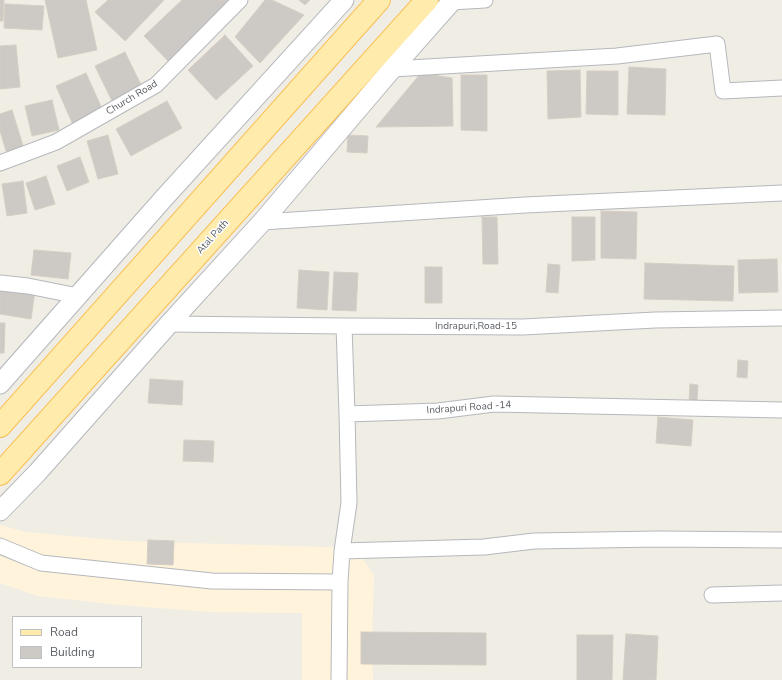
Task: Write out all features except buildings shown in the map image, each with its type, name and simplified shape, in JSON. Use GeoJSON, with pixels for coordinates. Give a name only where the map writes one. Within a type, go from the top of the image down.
{"type":"FeatureCollection","features":[{"type":"Feature","properties":{"kind":"main road"},"geometry":{"type":"LineString","coordinates":[[0,426],[379,0]]}},
{"type":"Feature","properties":{"kind":"main road","name":"Atal Path"},"geometry":{"type":"LineString","coordinates":[[0,474],[426,0]]}},
{"type":"Feature","properties":{"kind":"street","name":"Church Road"},"geometry":{"type":"LineString","coordinates":[[0,162],[56,142],[156,85],[240,0]]}},
{"type":"Feature","properties":{"kind":"street"},"geometry":{"type":"LineString","coordinates":[[3,378],[344,0]]}},
{"type":"Feature","properties":{"kind":"street"},"geometry":{"type":"LineString","coordinates":[[0,511],[37,473],[262,222],[452,1],[485,0]]}},
{"type":"Feature","properties":{"kind":"street"},"geometry":{"type":"LineString","coordinates":[[392,69],[617,56],[716,44],[723,91],[782,88]]}},
{"type":"Feature","properties":{"kind":"street"},"geometry":{"type":"LineString","coordinates":[[262,222],[525,205],[782,193]]}},
{"type":"Feature","properties":{"kind":"street"},"geometry":{"type":"LineString","coordinates":[[0,283],[28,286],[78,296]]}},
{"type":"Feature","properties":{"kind":"street","name":"Indrapuri,Road-15"},"geometry":{"type":"LineString","coordinates":[[169,324],[522,327],[655,320],[782,318]]}},
{"type":"Feature","properties":{"kind":"street"},"geometry":{"type":"LineString","coordinates":[[339,680],[340,582],[342,551],[349,503],[348,414],[344,326]]}},
{"type":"Feature","properties":{"kind":"street","name":"Indrapuri Road -14"},"geometry":{"type":"LineString","coordinates":[[348,414],[438,411],[494,404],[782,410]]}},
{"type":"Feature","properties":{"kind":"street"},"geometry":{"type":"LineString","coordinates":[[342,551],[484,547],[534,541],[659,539],[782,540]]}},
{"type":"Feature","properties":{"kind":"street"},"geometry":{"type":"LineString","coordinates":[[0,546],[41,563],[188,579],[212,581],[340,582]]}},
{"type":"Feature","properties":{"kind":"street"},"geometry":{"type":"LineString","coordinates":[[712,595],[782,593]]}},
{"type":"Feature","properties":{"kind":"shaded area"},"geometry":{"type":"Polygon","coordinates":[[[0,525],[26,532],[125,541],[355,548],[374,575],[372,638],[373,680],[302,680],[302,613],[210,612],[120,605],[38,596],[0,583],[0,525]]]}}]}
